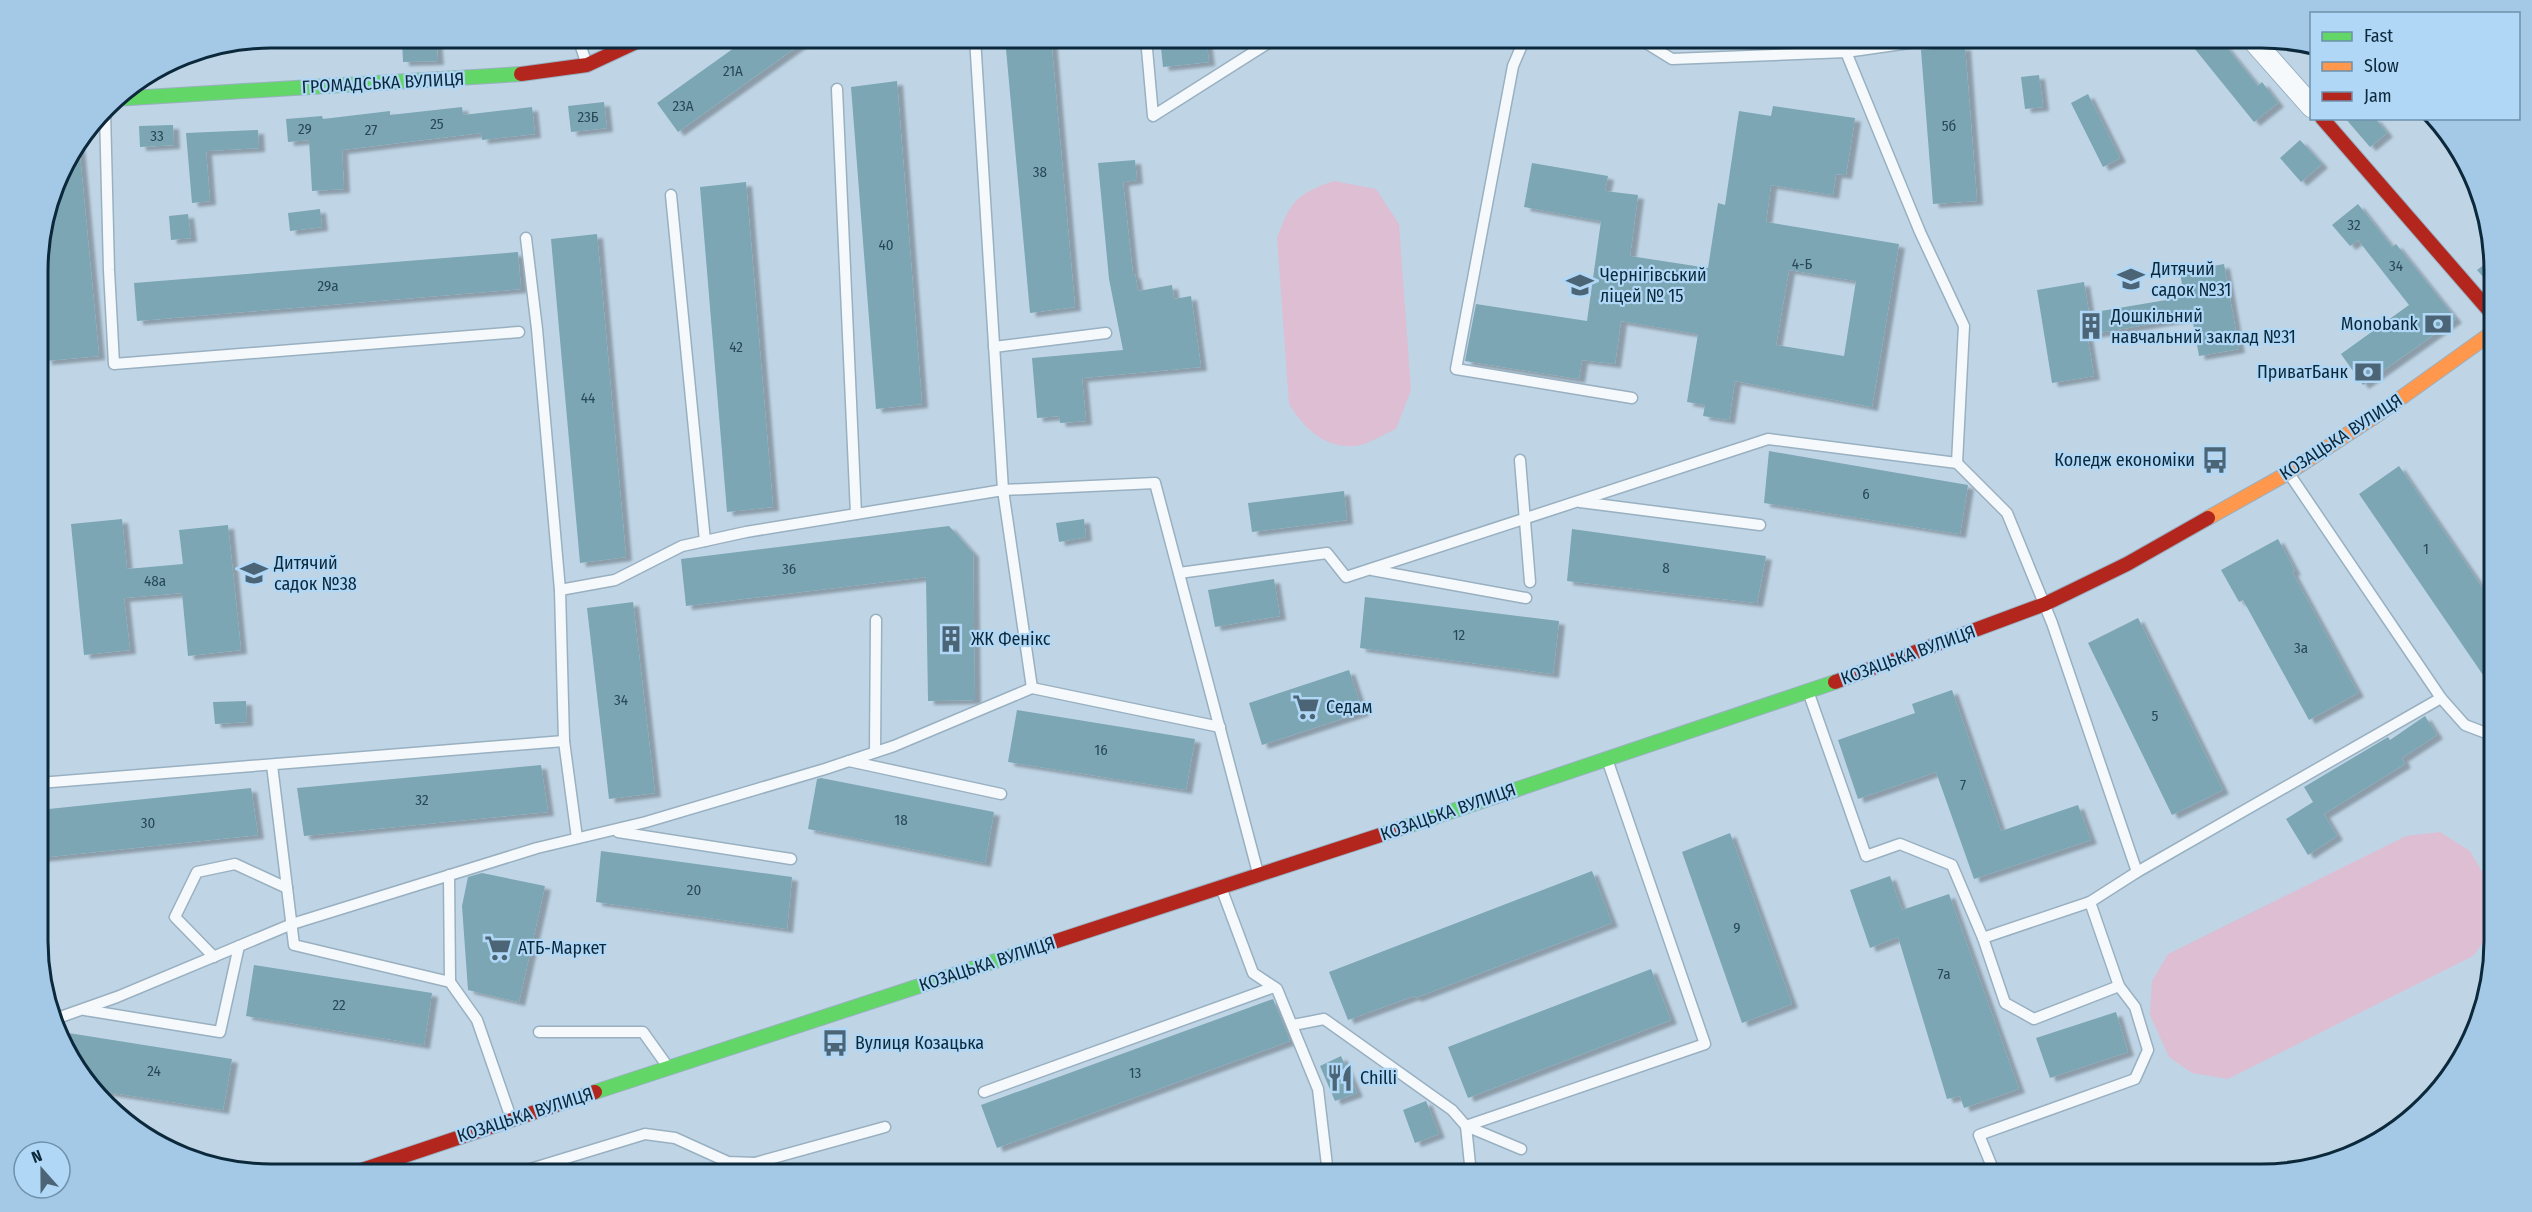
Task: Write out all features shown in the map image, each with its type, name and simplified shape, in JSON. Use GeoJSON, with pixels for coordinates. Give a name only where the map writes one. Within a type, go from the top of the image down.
{"type":"FeatureCollection","features":[{"type":"Feature","properties":{"kind":"main road","name":"ГРОМАДСЬКА ВУЛИЦЯ"},"geometry":{"type":"LineString","coordinates":[[130,98],[506,76],[587,65],[624,48]]}},
{"type":"Feature","properties":{"kind":"main road"},"geometry":{"type":"LineString","coordinates":[[2324,120],[2484,305]]}},
{"type":"Feature","properties":{"kind":"main road","name":"КОЗАЦЬКА ВУЛИЦЯ"},"geometry":{"type":"LineString","coordinates":[[407,1164],[512,1119],[1258,876],[1808,692],[2045,604],[2127,564],[2288,472],[2377,415],[2484,338]]}},
{"type":"Feature","properties":{"kind":"street"},"geometry":{"type":"LineString","coordinates":[[2260,48],[2310,105]]}},
{"type":"Feature","properties":{"kind":"lane"},"geometry":{"type":"LineString","coordinates":[[581,48],[587,65]]}},
{"type":"Feature","properties":{"kind":"lane"},"geometry":{"type":"LineString","coordinates":[[976,48],[1003,490],[1032,688]]}},
{"type":"Feature","properties":{"kind":"lane"},"geometry":{"type":"LineString","coordinates":[[1147,48],[1153,116],[1260,48]]}},
{"type":"Feature","properties":{"kind":"lane"},"geometry":{"type":"LineString","coordinates":[[1521,48],[1513,66],[1456,369],[1632,399]]}},
{"type":"Feature","properties":{"kind":"lane"},"geometry":{"type":"LineString","coordinates":[[1654,48],[1672,59],[1846,52],[1874,48]]}},
{"type":"Feature","properties":{"kind":"lane"},"geometry":{"type":"LineString","coordinates":[[1846,52],[1920,232],[1964,326],[1957,463]]}},
{"type":"Feature","properties":{"kind":"lane"},"geometry":{"type":"LineString","coordinates":[[837,89],[856,514]]}},
{"type":"Feature","properties":{"kind":"lane"},"geometry":{"type":"LineString","coordinates":[[105,122],[114,364],[519,332]]}},
{"type":"Feature","properties":{"kind":"lane"},"geometry":{"type":"LineString","coordinates":[[671,195],[705,541]]}},
{"type":"Feature","properties":{"kind":"lane"},"geometry":{"type":"LineString","coordinates":[[526,238],[537,330],[560,590],[564,741],[577,838]]}},
{"type":"Feature","properties":{"kind":"lane"},"geometry":{"type":"LineString","coordinates":[[994,347],[1106,333]]}},
{"type":"Feature","properties":{"kind":"lane"},"geometry":{"type":"LineString","coordinates":[[1179,573],[1327,553],[1346,577],[1768,439],[1957,463],[2007,513],[2045,604],[2137,872]]}},
{"type":"Feature","properties":{"kind":"lane"},"geometry":{"type":"LineString","coordinates":[[1520,460],[1530,582]]}},
{"type":"Feature","properties":{"kind":"lane"},"geometry":{"type":"LineString","coordinates":[[2288,472],[2440,698],[2465,725],[2484,732]]}},
{"type":"Feature","properties":{"kind":"lane"},"geometry":{"type":"LineString","coordinates":[[560,590],[615,580],[682,546],[705,541],[1003,490],[1155,483],[1258,876]]}},
{"type":"Feature","properties":{"kind":"lane"},"geometry":{"type":"LineString","coordinates":[[1577,502],[1761,525]]}},
{"type":"Feature","properties":{"kind":"lane"},"geometry":{"type":"LineString","coordinates":[[1369,569],[1526,598]]}},
{"type":"Feature","properties":{"kind":"lane"},"geometry":{"type":"LineString","coordinates":[[875,752],[876,620]]}},
{"type":"Feature","properties":{"kind":"lane"},"geometry":{"type":"LineString","coordinates":[[61,1017],[292,924],[449,875],[577,838],[611,831],[849,761],[1032,688],[1220,727]]}},
{"type":"Feature","properties":{"kind":"lane"},"geometry":{"type":"LineString","coordinates":[[1808,692],[1866,856],[1900,844],[1952,865],[1983,938],[2005,1003],[2034,1019],[2120,986]]}},
{"type":"Feature","properties":{"kind":"lane"},"geometry":{"type":"LineString","coordinates":[[1983,938],[2090,902],[2137,872],[2440,698]]}},
{"type":"Feature","properties":{"kind":"lane"},"geometry":{"type":"LineString","coordinates":[[48,782],[564,741]]}},
{"type":"Feature","properties":{"kind":"lane"},"geometry":{"type":"LineString","coordinates":[[1466,1126],[1706,1044],[1607,759]]}},
{"type":"Feature","properties":{"kind":"lane"},"geometry":{"type":"LineString","coordinates":[[849,761],[1001,794]]}},
{"type":"Feature","properties":{"kind":"lane"},"geometry":{"type":"LineString","coordinates":[[272,765],[294,945],[450,982]]}},
{"type":"Feature","properties":{"kind":"lane"},"geometry":{"type":"LineString","coordinates":[[611,831],[791,859]]}},
{"type":"Feature","properties":{"kind":"lane"},"geometry":{"type":"LineString","coordinates":[[214,957],[175,917],[197,872],[235,864],[287,888]]}},
{"type":"Feature","properties":{"kind":"lane"},"geometry":{"type":"LineString","coordinates":[[449,875],[450,982],[477,1020],[512,1119]]}},
{"type":"Feature","properties":{"kind":"lane"},"geometry":{"type":"LineString","coordinates":[[1221,888],[1253,973],[1277,989],[1318,1089],[1327,1164]]}},
{"type":"Feature","properties":{"kind":"lane"},"geometry":{"type":"LineString","coordinates":[[1991,1164],[1979,1135],[2135,1079],[2148,1050],[2135,1007],[2120,986],[2090,902]]}},
{"type":"Feature","properties":{"kind":"lane"},"geometry":{"type":"LineString","coordinates":[[82,1009],[220,1032],[239,946]]}},
{"type":"Feature","properties":{"kind":"lane"},"geometry":{"type":"LineString","coordinates":[[984,1092],[1274,987]]}},
{"type":"Feature","properties":{"kind":"lane"},"geometry":{"type":"LineString","coordinates":[[1293,1025],[1324,1018],[1452,1110],[1466,1126],[1521,1149]]}},
{"type":"Feature","properties":{"kind":"lane"},"geometry":{"type":"LineString","coordinates":[[539,1032],[643,1032],[668,1067]]}},
{"type":"Feature","properties":{"kind":"lane"},"geometry":{"type":"LineString","coordinates":[[1466,1126],[1469,1164]]}},
{"type":"Feature","properties":{"kind":"lane"},"geometry":{"type":"LineString","coordinates":[[547,1164],[645,1134],[675,1138],[728,1162],[755,1163],[885,1127]]}},
{"type":"Feature","properties":{"kind":"shaded area"},"geometry":{"type":"Polygon","coordinates":[[[1334,181],[1376,189],[1399,224],[1411,390],[1396,429],[1356,446],[1334,444],[1316,435],[1301,421],[1289,404],[1277,238],[1291,207],[1297,200],[1311,190],[1334,181]]]}},
{"type":"Feature","properties":{"kind":"shaded area"},"geometry":{"type":"Polygon","coordinates":[[[2440,832],[2470,851],[2484,875],[2484,941],[2473,956],[2228,1079],[2192,1073],[2169,1057],[2150,1015],[2152,981],[2168,954],[2406,836],[2440,832]]]}},
{"type":"Feature","properties":{"kind":"building"},"geometry":{"type":"Polygon","coordinates":[[[402,48],[437,48],[438,61],[403,62],[402,48]]]}},
{"type":"Feature","properties":{"kind":"building"},"geometry":{"type":"Polygon","coordinates":[[[734,48],[795,48],[678,132],[657,103],[734,48]]]}},
{"type":"Feature","properties":{"kind":"building"},"geometry":{"type":"Polygon","coordinates":[[[1006,48],[1052,48],[1075,307],[1030,313],[1006,48]]]}},
{"type":"Feature","properties":{"kind":"building"},"geometry":{"type":"Polygon","coordinates":[[[1161,48],[1207,48],[1209,62],[1163,67],[1161,48]]]}},
{"type":"Feature","properties":{"kind":"building"},"geometry":{"type":"Polygon","coordinates":[[[1965,48],[1977,201],[1933,204],[1921,50],[1965,48]]]}},
{"type":"Feature","properties":{"kind":"building"},"geometry":{"type":"Polygon","coordinates":[[[2194,48],[2227,48],[2258,86],[2262,82],[2278,103],[2254,122],[2194,48]]]}},
{"type":"Feature","properties":{"kind":"building"},"geometry":{"type":"Polygon","coordinates":[[[2039,75],[2043,107],[2025,109],[2021,77],[2039,75]]]}},
{"type":"Feature","properties":{"kind":"building"},"geometry":{"type":"Polygon","coordinates":[[[897,81],[922,404],[876,409],[851,87],[897,81]]]}},
{"type":"Feature","properties":{"kind":"building"},"geometry":{"type":"Polygon","coordinates":[[[2088,94],[2120,158],[2103,167],[2071,103],[2088,94]]]}},
{"type":"Feature","properties":{"kind":"building"},"geometry":{"type":"Polygon","coordinates":[[[604,102],[607,128],[571,132],[568,106],[604,102]]]}},
{"type":"Feature","properties":{"kind":"building"},"geometry":{"type":"Polygon","coordinates":[[[1773,106],[1855,118],[1846,175],[1836,174],[1833,195],[1771,185],[1766,222],[1899,244],[1872,407],[1735,381],[1729,420],[1703,416],[1705,405],[1687,402],[1698,334],[1621,321],[1615,364],[1582,360],[1579,379],[1465,361],[1476,304],[1587,321],[1601,221],[1524,207],[1532,163],[1608,176],[1605,191],[1638,195],[1630,256],[1708,268],[1718,203],[1725,205],[1739,111],[1771,116],[1773,106]],[[1789,270],[1776,345],[1844,356],[1856,281],[1789,270]]]}},
{"type":"Feature","properties":{"kind":"building"},"geometry":{"type":"Polygon","coordinates":[[[462,107],[463,115],[532,107],[535,134],[482,140],[481,133],[342,150],[344,189],[312,191],[309,140],[288,142],[286,119],[322,116],[323,119],[390,111],[390,115],[462,107]]]}},
{"type":"Feature","properties":{"kind":"building"},"geometry":{"type":"Polygon","coordinates":[[[2347,120],[2377,120],[2387,133],[2370,147],[2347,120]]]}},
{"type":"Feature","properties":{"kind":"building"},"geometry":{"type":"Polygon","coordinates":[[[173,125],[174,145],[140,147],[139,126],[173,125]]]}},
{"type":"Feature","properties":{"kind":"building"},"geometry":{"type":"Polygon","coordinates":[[[258,130],[259,148],[206,151],[210,201],[192,203],[186,133],[258,130]]]}},
{"type":"Feature","properties":{"kind":"building"},"geometry":{"type":"Polygon","coordinates":[[[2300,140],[2322,164],[2301,182],[2280,158],[2300,140]]]}},
{"type":"Feature","properties":{"kind":"building"},"geometry":{"type":"Polygon","coordinates":[[[80,157],[99,356],[48,361],[48,257],[52,228],[65,186],[80,157]]]}},
{"type":"Feature","properties":{"kind":"building"},"geometry":{"type":"Polygon","coordinates":[[[1135,160],[1137,180],[1123,182],[1133,275],[1135,274],[1138,291],[1172,285],[1174,299],[1191,296],[1201,367],[1082,378],[1086,421],[1060,423],[1059,416],[1037,418],[1032,358],[1123,350],[1109,279],[1098,163],[1135,160]]]}},
{"type":"Feature","properties":{"kind":"building"},"geometry":{"type":"Polygon","coordinates":[[[746,182],[773,507],[727,512],[700,187],[746,182]]]}},
{"type":"Feature","properties":{"kind":"building"},"geometry":{"type":"Polygon","coordinates":[[[2358,204],[2392,247],[2396,244],[2456,319],[2363,385],[2341,354],[2409,305],[2358,240],[2350,246],[2332,225],[2358,204]]]}},
{"type":"Feature","properties":{"kind":"building"},"geometry":{"type":"Polygon","coordinates":[[[320,209],[322,227],[290,231],[288,213],[320,209]]]}},
{"type":"Feature","properties":{"kind":"building"},"geometry":{"type":"Polygon","coordinates":[[[188,214],[191,238],[171,240],[169,216],[188,214]]]}},
{"type":"Feature","properties":{"kind":"building"},"geometry":{"type":"Polygon","coordinates":[[[597,234],[626,557],[580,563],[551,239],[597,234]]]}},
{"type":"Feature","properties":{"kind":"building"},"geometry":{"type":"Polygon","coordinates":[[[518,252],[521,289],[137,321],[134,283],[518,252]]]}},
{"type":"Feature","properties":{"kind":"building","name":"Дошкільний навчальний заклад №31"},"geometry":{"type":"Polygon","coordinates":[[[2224,264],[2239,349],[2199,356],[2192,317],[2087,335],[2094,376],[2052,383],[2037,290],[2084,282],[2089,313],[2184,297],[2180,272],[2224,264]]]}},
{"type":"Feature","properties":{"kind":"building"},"geometry":{"type":"Polygon","coordinates":[[[2484,265],[2484,278],[2477,270],[2484,265]]]}},
{"type":"Feature","properties":{"kind":"building"},"geometry":{"type":"Polygon","coordinates":[[[1769,451],[1968,485],[1960,534],[1764,503],[1769,451]]]}},
{"type":"Feature","properties":{"kind":"building"},"geometry":{"type":"Polygon","coordinates":[[[2399,466],[2484,590],[2484,676],[2359,494],[2399,466]]]}},
{"type":"Feature","properties":{"kind":"building"},"geometry":{"type":"Polygon","coordinates":[[[1344,491],[1347,520],[1252,532],[1248,503],[1344,491]]]}},
{"type":"Feature","properties":{"kind":"building"},"geometry":{"type":"Polygon","coordinates":[[[122,519],[127,569],[183,564],[179,530],[228,525],[241,650],[188,656],[182,593],[124,598],[130,650],[84,655],[71,524],[122,519]]]}},
{"type":"Feature","properties":{"kind":"building"},"geometry":{"type":"Polygon","coordinates":[[[1084,519],[1086,537],[1059,542],[1056,523],[1084,519]]]}},
{"type":"Feature","properties":{"kind":"building"},"geometry":{"type":"Polygon","coordinates":[[[949,526],[973,553],[975,700],[928,701],[926,577],[686,606],[681,559],[949,526]]]}},
{"type":"Feature","properties":{"kind":"building"},"geometry":{"type":"Polygon","coordinates":[[[1572,529],[1766,556],[1757,603],[1567,581],[1572,529]]]}},
{"type":"Feature","properties":{"kind":"building"},"geometry":{"type":"Polygon","coordinates":[[[2278,539],[2295,571],[2292,572],[2358,693],[2309,720],[2243,600],[2239,602],[2221,570],[2278,539]]]}},
{"type":"Feature","properties":{"kind":"building"},"geometry":{"type":"Polygon","coordinates":[[[1274,579],[1280,616],[1215,627],[1208,590],[1274,579]]]}},
{"type":"Feature","properties":{"kind":"building"},"geometry":{"type":"Polygon","coordinates":[[[1365,597],[1559,621],[1553,674],[1360,648],[1365,597]]]}},
{"type":"Feature","properties":{"kind":"building"},"geometry":{"type":"Polygon","coordinates":[[[633,602],[655,793],[609,799],[587,608],[633,602]]]}},
{"type":"Feature","properties":{"kind":"building"},"geometry":{"type":"Polygon","coordinates":[[[2138,618],[2223,790],[2172,815],[2088,643],[2138,618]]]}},
{"type":"Feature","properties":{"kind":"building","name":"Седам"},"geometry":{"type":"Polygon","coordinates":[[[1349,670],[1363,712],[1262,745],[1249,703],[1349,670]]]}},
{"type":"Feature","properties":{"kind":"building"},"geometry":{"type":"Polygon","coordinates":[[[1952,690],[2001,831],[2078,805],[2091,840],[1974,879],[1936,772],[1858,799],[1838,740],[1915,713],[1912,704],[1952,690]]]}},
{"type":"Feature","properties":{"kind":"building"},"geometry":{"type":"Polygon","coordinates":[[[246,701],[247,722],[215,724],[213,702],[246,701]]]}},
{"type":"Feature","properties":{"kind":"building"},"geometry":{"type":"Polygon","coordinates":[[[1017,710],[1195,739],[1186,790],[1008,762],[1017,710]]]}},
{"type":"Feature","properties":{"kind":"building"},"geometry":{"type":"Polygon","coordinates":[[[2425,716],[2437,735],[2402,758],[2405,764],[2324,814],[2337,836],[2308,855],[2286,819],[2313,802],[2304,787],[2388,737],[2390,740],[2425,716]]]}},
{"type":"Feature","properties":{"kind":"building"},"geometry":{"type":"Polygon","coordinates":[[[541,765],[548,812],[304,836],[297,788],[541,765]]]}},
{"type":"Feature","properties":{"kind":"building"},"geometry":{"type":"Polygon","coordinates":[[[817,779],[994,812],[985,863],[808,829],[817,779]]]}},
{"type":"Feature","properties":{"kind":"building"},"geometry":{"type":"Polygon","coordinates":[[[251,788],[258,835],[48,857],[48,809],[251,788]]]}},
{"type":"Feature","properties":{"kind":"building"},"geometry":{"type":"Polygon","coordinates":[[[1730,833],[1792,1004],[1742,1023],[1682,852],[1730,833]]]}},
{"type":"Feature","properties":{"kind":"building"},"geometry":{"type":"Polygon","coordinates":[[[601,851],[792,877],[787,929],[596,902],[601,851]]]}},
{"type":"Feature","properties":{"kind":"building"},"geometry":{"type":"Polygon","coordinates":[[[1592,871],[1612,923],[1415,998],[1414,996],[1348,1020],[1329,972],[1592,871]]]}},
{"type":"Feature","properties":{"kind":"building","name":"АТБ-Маркет"},"geometry":{"type":"Polygon","coordinates":[[[482,873],[545,886],[519,1002],[468,990],[462,906],[468,877],[482,873]]]}},
{"type":"Feature","properties":{"kind":"building"},"geometry":{"type":"Polygon","coordinates":[[[1890,876],[1902,910],[1949,894],[2019,1089],[1964,1108],[1960,1096],[1947,1099],[1898,937],[1870,948],[1850,890],[1890,876]]]}},
{"type":"Feature","properties":{"kind":"building"},"geometry":{"type":"Polygon","coordinates":[[[254,965],[432,993],[424,1045],[246,1016],[254,965]]]}},
{"type":"Feature","properties":{"kind":"building"},"geometry":{"type":"Polygon","coordinates":[[[1651,969],[1671,1020],[1468,1098],[1448,1047],[1651,969]]]}},
{"type":"Feature","properties":{"kind":"building"},"geometry":{"type":"Polygon","coordinates":[[[1273,999],[1290,1041],[997,1148],[981,1105],[1273,999]]]}},
{"type":"Feature","properties":{"kind":"building"},"geometry":{"type":"Polygon","coordinates":[[[2116,1012],[2128,1052],[2050,1078],[2036,1038],[2116,1012]]]}},
{"type":"Feature","properties":{"kind":"building"},"geometry":{"type":"Polygon","coordinates":[[[68,1033],[232,1059],[223,1110],[107,1092],[86,1065],[68,1033]]]}},
{"type":"Feature","properties":{"kind":"building"},"geometry":{"type":"Polygon","coordinates":[[[1341,1056],[1357,1093],[1335,1101],[1320,1066],[1341,1056]]]}},
{"type":"Feature","properties":{"kind":"building"},"geometry":{"type":"Polygon","coordinates":[[[1426,1101],[1439,1134],[1415,1143],[1403,1110],[1426,1101]]]}},
{"type":"Feature","properties":{"kind":"traffic: fast"},"geometry":{"type":"LineString","coordinates":[[130,98],[521,74]]}},
{"type":"Feature","properties":{"kind":"traffic: fast"},"geometry":{"type":"LineString","coordinates":[[1405,827],[1835,682]]}},
{"type":"Feature","properties":{"kind":"traffic: fast"},"geometry":{"type":"LineString","coordinates":[[595,1092],[1029,950]]}},
{"type":"Feature","properties":{"kind":"traffic: slow"},"geometry":{"type":"LineString","coordinates":[[2208,518],[2288,473],[2377,415],[2484,338]]}},
{"type":"Feature","properties":{"kind":"traffic: jam"},"geometry":{"type":"LineString","coordinates":[[521,74],[587,65],[624,48]]}},
{"type":"Feature","properties":{"kind":"traffic: jam"},"geometry":{"type":"LineString","coordinates":[[2324,120],[2484,305]]}},
{"type":"Feature","properties":{"kind":"traffic: jam"},"geometry":{"type":"LineString","coordinates":[[1835,682],[2045,604],[2127,564],[2208,518]]}},
{"type":"Feature","properties":{"kind":"traffic: jam"},"geometry":{"type":"LineString","coordinates":[[1029,950],[1405,827]]}},
{"type":"Feature","properties":{"kind":"traffic: jam"},"geometry":{"type":"LineString","coordinates":[[380,1164],[595,1092]]}},
{"type":"Feature","properties":{"kind":"place","name":"Дитячий садок №31"},"geometry":{"type":"Point","coordinates":[2131,279]}},
{"type":"Feature","properties":{"kind":"place","name":"Чернігівський ліцей № 15"},"geometry":{"type":"Point","coordinates":[1580,285]}},
{"type":"Feature","properties":{"kind":"place","name":"Monobank"},"geometry":{"type":"Point","coordinates":[2438,324]}},
{"type":"Feature","properties":{"kind":"place","name":"Дошкільний навчальний заклад №31"},"geometry":{"type":"Point","coordinates":[2091,326]}},
{"type":"Feature","properties":{"kind":"place","name":"ПриватБанк"},"geometry":{"type":"Point","coordinates":[2368,372]}},
{"type":"Feature","properties":{"kind":"place","name":"Коледж економіки"},"geometry":{"type":"Point","coordinates":[2215,460]}},
{"type":"Feature","properties":{"kind":"place","name":"Дитячий садок №38"},"geometry":{"type":"Point","coordinates":[254,573]}},
{"type":"Feature","properties":{"kind":"place","name":"ЖК Фенікс"},"geometry":{"type":"Point","coordinates":[951,639]}},
{"type":"Feature","properties":{"kind":"place","name":"Седам"},"geometry":{"type":"Point","coordinates":[1306,707]}},
{"type":"Feature","properties":{"kind":"place","name":"АТБ-Маркет"},"geometry":{"type":"Point","coordinates":[498,948]}},
{"type":"Feature","properties":{"kind":"place","name":"Вулиця Козацька"},"geometry":{"type":"Point","coordinates":[835,1043]}},
{"type":"Feature","properties":{"kind":"place","name":"Chilli"},"geometry":{"type":"Point","coordinates":[1340,1078]}}]}
